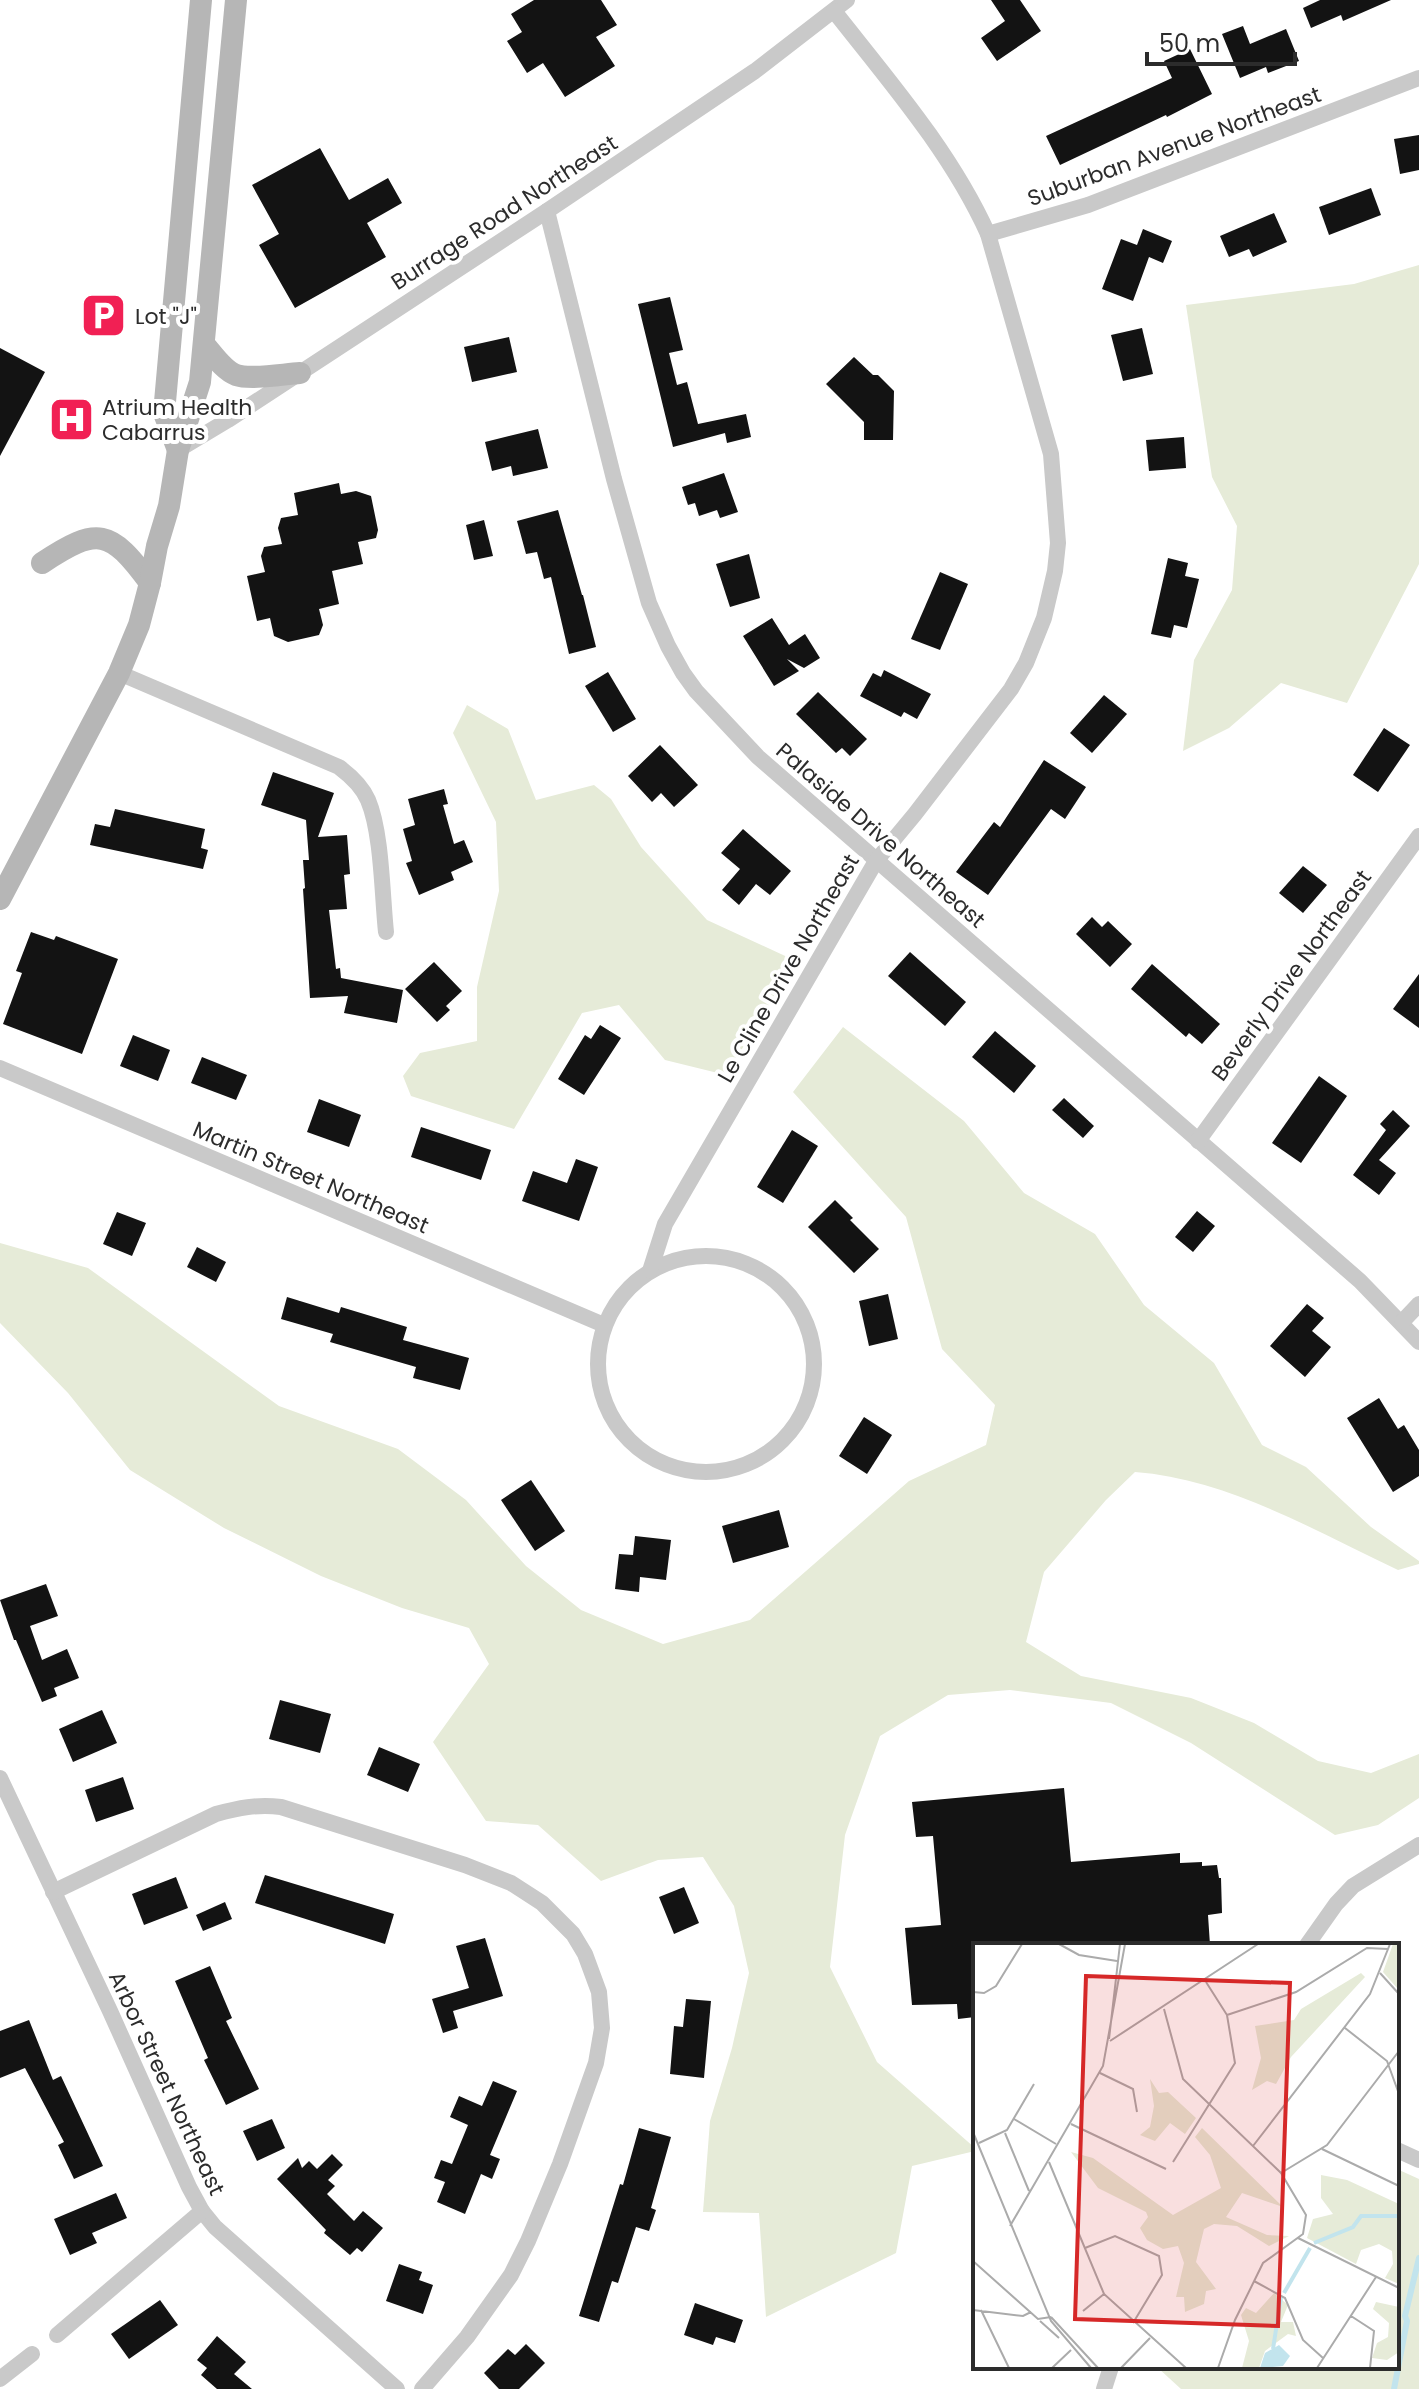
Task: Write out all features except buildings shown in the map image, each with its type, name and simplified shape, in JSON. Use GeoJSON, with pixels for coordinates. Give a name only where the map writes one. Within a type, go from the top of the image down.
{"type":"FeatureCollection","features":[{"type":"Feature","properties":{"kind":"main road"},"geometry":{"type":"LineString","coordinates":[[178,450],[164,413],[201,0]]}},
{"type":"Feature","properties":{"kind":"main road"},"geometry":{"type":"LineString","coordinates":[[0,899],[119,673],[139,625],[169,506],[178,450],[200,382],[236,0]]}},
{"type":"Feature","properties":{"kind":"main road"},"geometry":{"type":"LineString","coordinates":[[204,344],[223,366],[237,375],[300,373]]}},
{"type":"Feature","properties":{"kind":"main road"},"geometry":{"type":"LineString","coordinates":[[42,563],[85,538],[100,538],[121,547],[150,583]]}},
{"type":"Feature","properties":{"kind":"street","name":"Burrage Road Northeast"},"geometry":{"type":"LineString","coordinates":[[178,450],[547,211],[769,61],[841,5]]}},
{"type":"Feature","properties":{"kind":"street","name":"Le Cline Drive Northeast"},"geometry":{"type":"LineString","coordinates":[[650,1271],[665,1224],[876,861],[1011,689],[1026,663],[1044,618],[1055,571],[1058,543],[1051,454],[996,255],[980,214],[941,150],[841,5]]}},
{"type":"Feature","properties":{"kind":"street","name":"Suburban Avenue Northeast"},"geometry":{"type":"LineString","coordinates":[[988,234],[1102,200],[1419,78]]}},
{"type":"Feature","properties":{"kind":"street","name":"Palaside Drive Northeast"},"geometry":{"type":"LineString","coordinates":[[547,211],[614,479],[649,603],[668,646],[696,691],[758,757],[1360,1281],[1419,1342]]}},
{"type":"Feature","properties":{"kind":"street"},"geometry":{"type":"LineString","coordinates":[[119,673],[339,767],[353,777],[367,797],[375,821],[386,932]]}},
{"type":"Feature","properties":{"kind":"street","name":"Beverly Drive Northeast"},"geometry":{"type":"LineString","coordinates":[[1198,1141],[1419,836]]}},
{"type":"Feature","properties":{"kind":"street","name":"Martin Street Northeast"},"geometry":{"type":"LineString","coordinates":[[0,1068],[604,1325]]}},
{"type":"Feature","properties":{"kind":"street"},"geometry":{"type":"LineString","coordinates":[[698,1256],[723,1257],[748,1264],[770,1276],[789,1294],[803,1315],[812,1338],[815,1364],[808,1401],[789,1434],[771,1451],[749,1463],[724,1471],[681,1469],[649,1456],[632,1443],[607,1409],[597,1368],[604,1325],[615,1304],[631,1286],[650,1271],[673,1261],[698,1256]]}},
{"type":"Feature","properties":{"kind":"street"},"geometry":{"type":"LineString","coordinates":[[1402,1322],[1419,1304]]}},
{"type":"Feature","properties":{"kind":"street","name":"Arbor Street Northeast"},"geometry":{"type":"LineString","coordinates":[[0,1778],[202,2211],[215,2227],[397,2389]]}},
{"type":"Feature","properties":{"kind":"street"},"geometry":{"type":"LineString","coordinates":[[53,1892],[216,1814],[261,1805],[281,1807],[352,1829],[511,1883],[542,1903],[573,1934],[594,1974],[599,1992],[602,2028],[596,2063],[560,2164],[511,2275],[467,2337],[422,2389]]}},
{"type":"Feature","properties":{"kind":"street"},"geometry":{"type":"LineString","coordinates":[[1308,1943],[1353,1886],[1419,1845]]}},
{"type":"Feature","properties":{"kind":"street"},"geometry":{"type":"LineString","coordinates":[[1399,2151],[1419,2160]]}},
{"type":"Feature","properties":{"kind":"street"},"geometry":{"type":"LineString","coordinates":[[57,2335],[202,2211]]}},
{"type":"Feature","properties":{"kind":"street"},"geometry":{"type":"LineString","coordinates":[[0,2379],[32,2354]]}},
{"type":"Feature","properties":{"kind":"street"},"geometry":{"type":"LineString","coordinates":[[1104,2389],[1110,2369]]}},
{"type":"Feature","properties":{"kind":"green space"},"geometry":{"type":"Polygon","coordinates":[[[1419,265],[1419,564],[1347,703],[1281,683],[1229,728],[1183,751],[1194,660],[1232,590],[1237,526],[1212,477],[1186,305],[1354,284],[1419,265]]]}},
{"type":"Feature","properties":{"kind":"green space"},"geometry":{"type":"Polygon","coordinates":[[[467,705],[508,729],[536,800],[594,785],[611,799],[641,847],[707,920],[796,961],[726,1075],[665,1060],[619,1005],[582,1013],[514,1129],[411,1096],[403,1076],[420,1053],[477,1041],[477,987],[499,891],[496,822],[453,733],[467,705]]]}},
{"type":"Feature","properties":{"kind":"green space"},"geometry":{"type":"Polygon","coordinates":[[[843,1027],[964,1121],[1024,1193],[1095,1234],[1144,1305],[1214,1363],[1262,1445],[1306,1467],[1371,1527],[1419,1561],[1419,1564],[1398,1570],[1237,1496],[1170,1477],[1135,1472],[1106,1500],[1044,1572],[1026,1642],[1081,1676],[1191,1698],[1254,1723],[1318,1761],[1371,1773],[1419,1754],[1419,1798],[1378,1825],[1335,1835],[1191,1743],[1111,1703],[1010,1690],[948,1695],[880,1736],[845,1835],[830,1967],[877,2062],[973,2146],[973,2151],[912,2166],[896,2253],[766,2317],[759,2213],[703,2212],[710,2121],[732,2048],[749,1973],[734,1906],[703,1857],[658,1860],[601,1881],[538,1825],[486,1821],[433,1742],[489,1664],[469,1628],[402,1608],[321,1576],[224,1528],[130,1470],[68,1393],[0,1323],[0,1243],[88,1268],[279,1406],[398,1449],[466,1500],[526,1566],[581,1610],[663,1644],[750,1620],[909,1481],[986,1445],[995,1405],[942,1349],[906,1217],[793,1092],[843,1027]]]}},
{"type":"Feature","properties":{"kind":"green space"},"geometry":{"type":"Polygon","coordinates":[[[1399,2170],[1419,2179],[1419,2389],[1181,2389],[1159,2369],[1399,2369],[1399,2170]]]}},
{"type":"Feature","properties":{"kind":"waterway"},"geometry":{"type":"LineString","coordinates":[[1399,2363],[1407,2321],[1405,2316],[1419,2258]]}},
{"type":"Feature","properties":{"kind":"waterway"},"geometry":{"type":"LineString","coordinates":[[1394,2389],[1398,2369]]}},
{"type":"Feature","properties":{"kind":"place","name":"Lot \"J\""},"geometry":{"type":"Point","coordinates":[104,316]}},
{"type":"Feature","properties":{"kind":"place","name":"Atrium Health Cabarrus"},"geometry":{"type":"Point","coordinates":[71,420]}}]}
